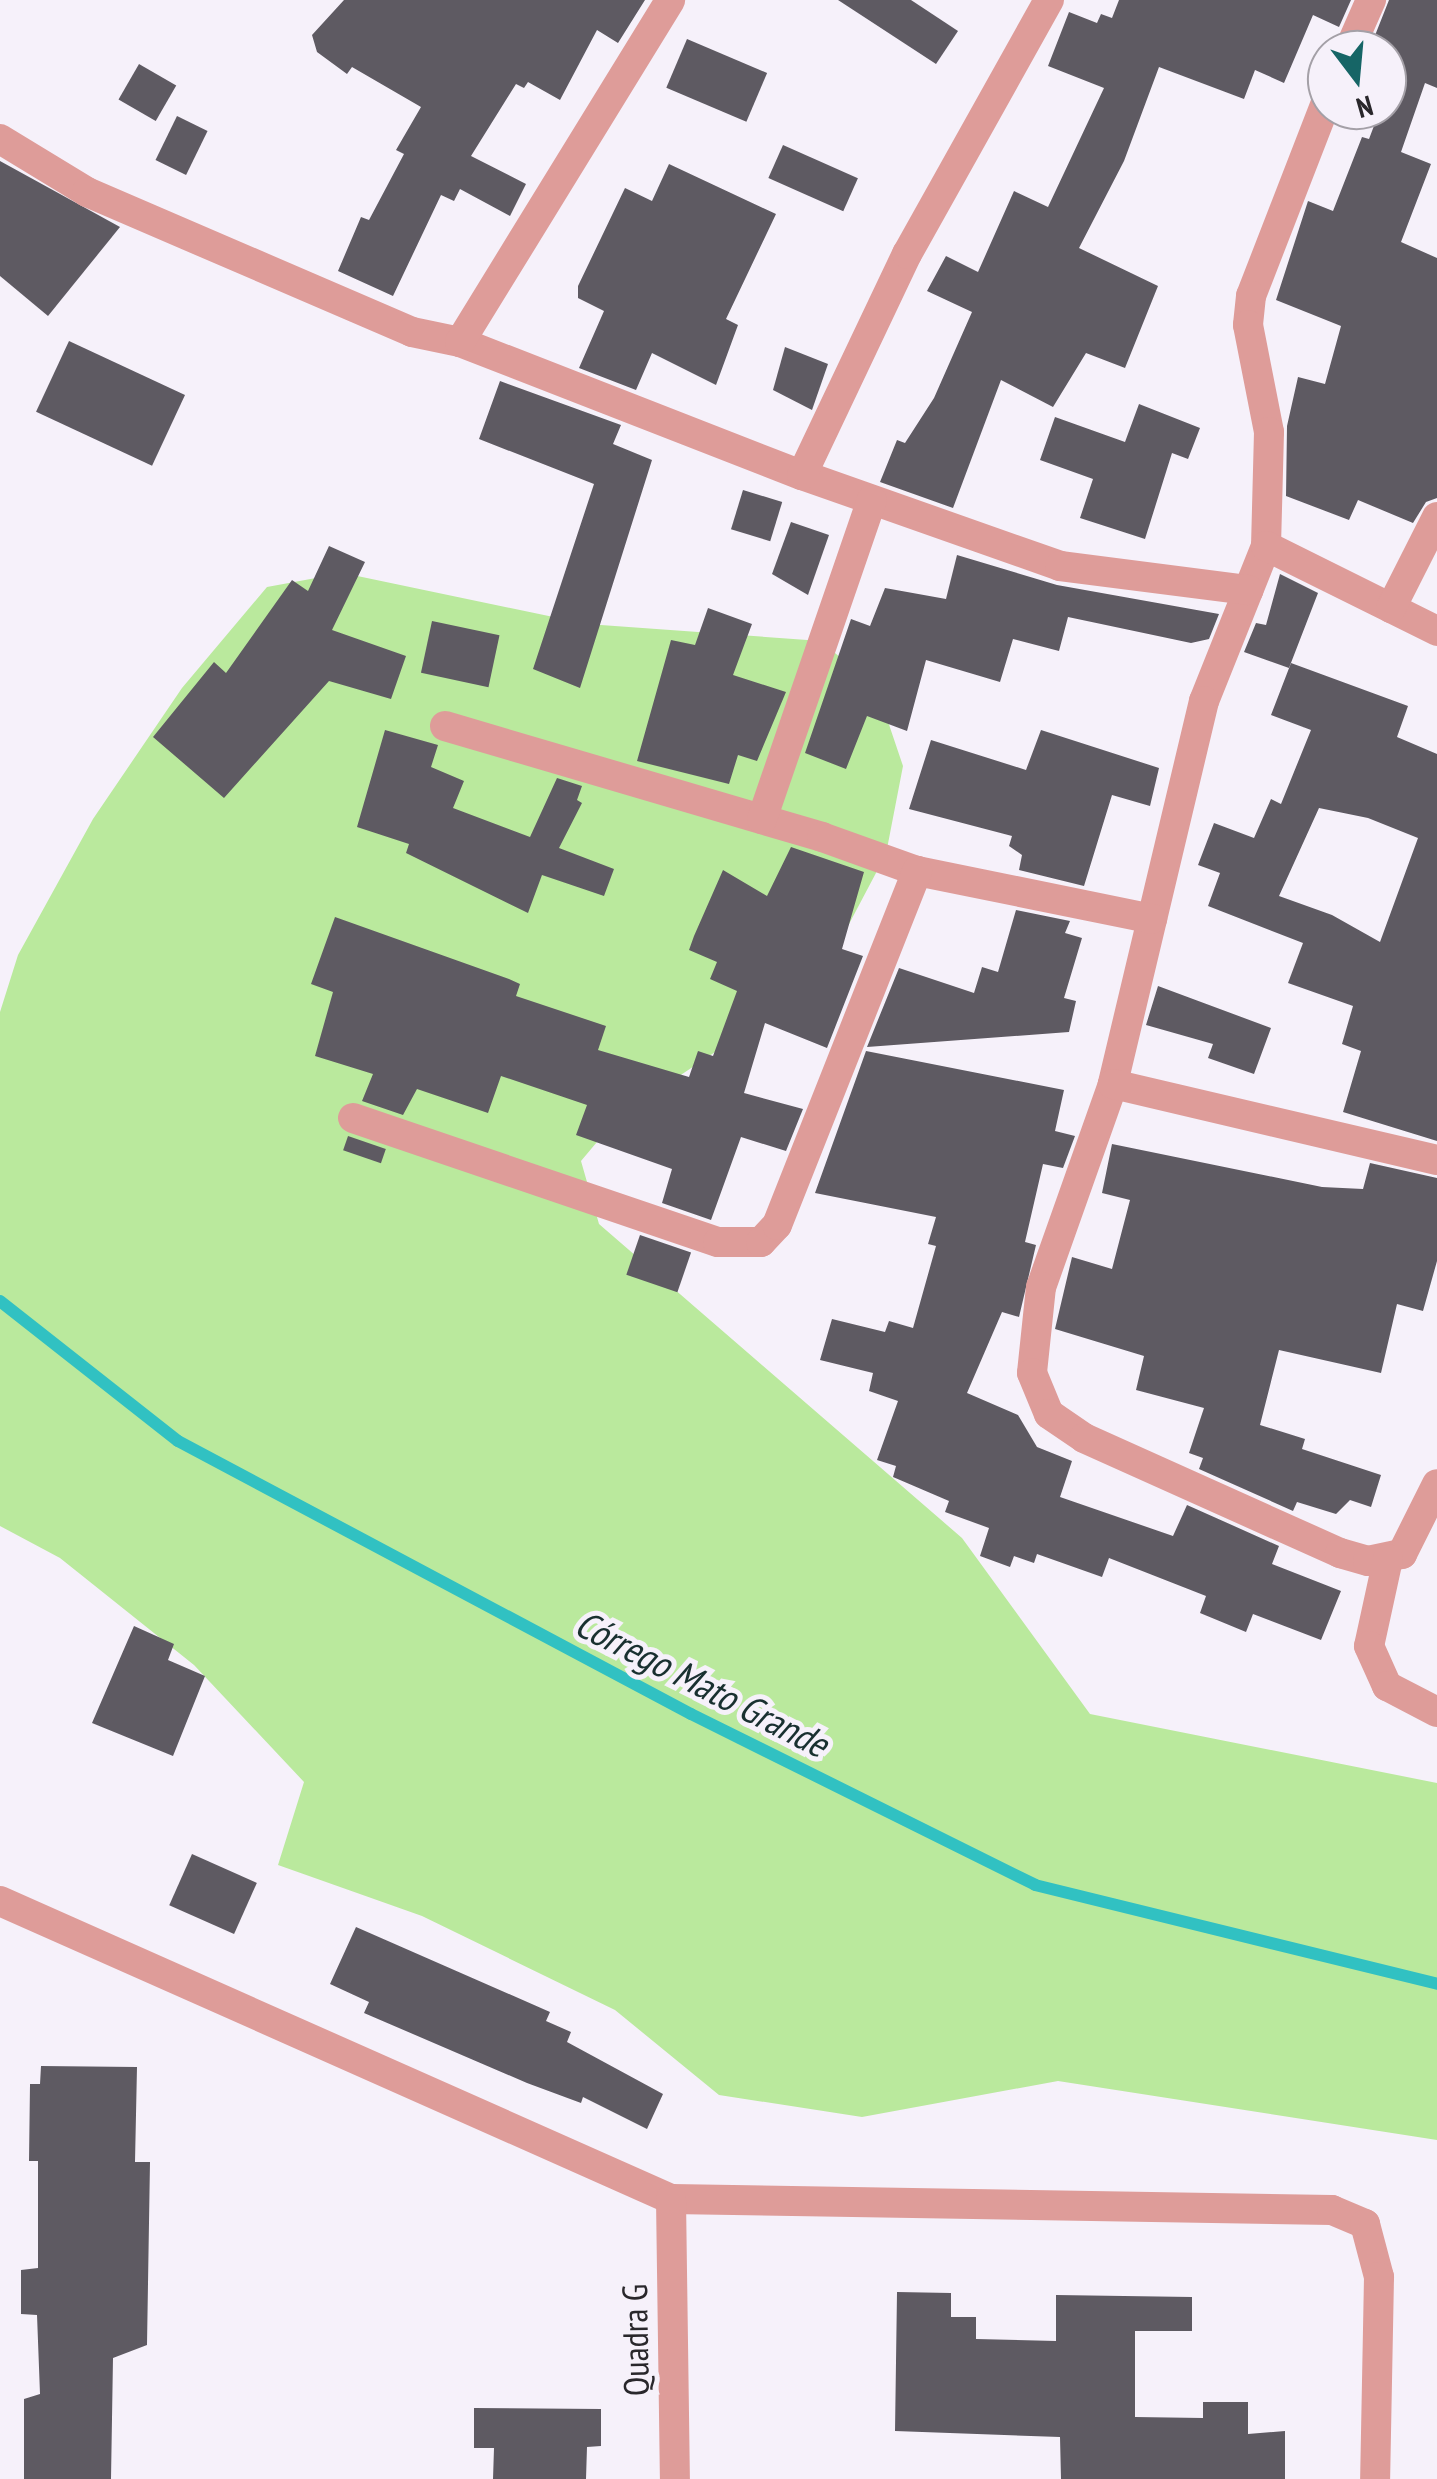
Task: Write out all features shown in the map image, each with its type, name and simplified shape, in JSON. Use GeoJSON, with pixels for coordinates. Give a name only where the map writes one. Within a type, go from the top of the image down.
{"type":"FeatureCollection","features":[{"type":"Feature","properties":{"kind":"street"},"geometry":{"type":"LineString","coordinates":[[460,342],[670,0]]}},
{"type":"Feature","properties":{"kind":"street"},"geometry":{"type":"LineString","coordinates":[[802,476],[907,254],[1049,0]]}},
{"type":"Feature","properties":{"kind":"street"},"geometry":{"type":"LineString","coordinates":[[1358,30],[1371,0]]}},
{"type":"Feature","properties":{"kind":"street"},"geometry":{"type":"LineString","coordinates":[[1316,130],[1252,296],[1248,325],[1269,432],[1266,546],[1204,701],[1112,1084],[1041,1286],[1031,1350],[1038,1396],[1048,1414],[1154,1475],[1300,1539],[1368,1560],[1388,1559],[1411,1545],[1437,1484]]}},
{"type":"Feature","properties":{"kind":"street"},"geometry":{"type":"LineString","coordinates":[[0,140],[132,212],[412,332],[460,342],[802,476],[1060,566],[1248,590]]}},
{"type":"Feature","properties":{"kind":"street"},"geometry":{"type":"LineString","coordinates":[[762,818],[872,500]]}},
{"type":"Feature","properties":{"kind":"street"},"geometry":{"type":"LineString","coordinates":[[1391,608],[1437,517]]}},
{"type":"Feature","properties":{"kind":"street"},"geometry":{"type":"LineString","coordinates":[[1266,546],[1437,631]]}},
{"type":"Feature","properties":{"kind":"street"},"geometry":{"type":"LineString","coordinates":[[445,726],[762,818],[917,871],[1152,919]]}},
{"type":"Feature","properties":{"kind":"street"},"geometry":{"type":"LineString","coordinates":[[353,1118],[718,1242],[761,1242],[777,1225],[917,871]]}},
{"type":"Feature","properties":{"kind":"street"},"geometry":{"type":"LineString","coordinates":[[1112,1084],[1437,1160]]}},
{"type":"Feature","properties":{"kind":"street"},"geometry":{"type":"LineString","coordinates":[[1388,1559],[1369,1646],[1386,1686],[1437,1712]]}},
{"type":"Feature","properties":{"kind":"street"},"geometry":{"type":"LineString","coordinates":[[0,1901],[671,2199],[1332,2210],[1365,2224],[1379,2277],[1375,2479]]}},
{"type":"Feature","properties":{"kind":"street","name":"Quadra G"},"geometry":{"type":"LineString","coordinates":[[671,2199],[675,2479]]}},
{"type":"Feature","properties":{"kind":"green space"},"geometry":{"type":"Polygon","coordinates":[[[343,573],[587,624],[821,641],[877,689],[903,766],[886,854],[839,943],[739,1036],[618,1117],[581,1161],[599,1224],[962,1538],[1090,1714],[1437,1783],[1437,2140],[1058,2081],[862,2117],[719,2095],[615,2010],[422,1916],[278,1865],[304,1782],[194,1665],[60,1558],[0,1526],[0,1012],[18,955],[93,819],[182,688],[267,587],[343,573]]]}},
{"type":"Feature","properties":{"kind":"building"},"geometry":{"type":"Polygon","coordinates":[[[344,0],[645,0],[618,43],[597,30],[560,100],[528,82],[524,88],[516,84],[471,156],[526,184],[510,216],[460,189],[454,201],[441,195],[393,296],[338,271],[361,217],[369,220],[404,154],[396,150],[421,107],[352,67],[347,74],[317,52],[312,35],[344,0]]]}},
{"type":"Feature","properties":{"kind":"building"},"geometry":{"type":"Polygon","coordinates":[[[838,0],[911,0],[958,31],[936,64],[838,0]]]}},
{"type":"Feature","properties":{"kind":"building"},"geometry":{"type":"Polygon","coordinates":[[[1119,0],[1351,0],[1339,27],[1313,15],[1284,83],[1255,70],[1244,99],[1159,67],[1124,161],[1079,248],[1158,286],[1125,368],[1086,353],[1053,407],[1001,380],[953,508],[880,482],[897,440],[905,443],[934,398],[972,312],[927,291],[946,256],[978,272],[1014,191],[1048,207],[1104,88],[1048,66],[1069,12],[1097,23],[1101,14],[1112,18],[1119,0]]]}},
{"type":"Feature","properties":{"kind":"building"},"geometry":{"type":"Polygon","coordinates":[[[1389,0],[1437,0],[1437,88],[1425,83],[1401,152],[1431,164],[1401,242],[1437,258],[1437,498],[1426,502],[1413,523],[1358,500],[1349,520],[1286,496],[1287,426],[1298,377],[1325,384],[1341,326],[1276,300],[1308,201],[1333,211],[1362,137],[1369,139],[1372,130],[1407,130],[1407,30],[1377,30],[1389,0]]]}},
{"type":"Feature","properties":{"kind":"building"},"geometry":{"type":"Polygon","coordinates":[[[687,39],[767,73],[746,122],[666,88],[687,39]]]}},
{"type":"Feature","properties":{"kind":"building"},"geometry":{"type":"Polygon","coordinates":[[[139,64],[176,86],[156,121],[118,100],[139,64]]]}},
{"type":"Feature","properties":{"kind":"building"},"geometry":{"type":"Polygon","coordinates":[[[177,116],[208,131],[186,175],[156,160],[177,116]]]}},
{"type":"Feature","properties":{"kind":"building"},"geometry":{"type":"Polygon","coordinates":[[[783,145],[858,178],[843,211],[768,178],[783,145]]]}},
{"type":"Feature","properties":{"kind":"building"},"geometry":{"type":"Polygon","coordinates":[[[0,161],[120,227],[48,316],[0,276],[0,161]]]}},
{"type":"Feature","properties":{"kind":"building"},"geometry":{"type":"Polygon","coordinates":[[[669,164],[776,214],[726,319],[738,325],[716,385],[652,353],[636,390],[579,368],[604,311],[578,298],[578,286],[625,188],[652,201],[669,164]]]}},
{"type":"Feature","properties":{"kind":"building"},"geometry":{"type":"Polygon","coordinates":[[[69,341],[185,395],[152,466],[36,412],[69,341]]]}},
{"type":"Feature","properties":{"kind":"building"},"geometry":{"type":"Polygon","coordinates":[[[785,347],[828,364],[812,410],[773,390],[785,347]]]}},
{"type":"Feature","properties":{"kind":"building"},"geometry":{"type":"Polygon","coordinates":[[[500,381],[621,425],[613,444],[652,460],[580,688],[533,669],[594,484],[479,439],[500,381]]]}},
{"type":"Feature","properties":{"kind":"building"},"geometry":{"type":"Polygon","coordinates":[[[1139,404],[1200,428],[1188,459],[1172,453],[1145,539],[1080,518],[1093,479],[1040,460],[1055,417],[1125,442],[1139,404]]]}},
{"type":"Feature","properties":{"kind":"building"},"geometry":{"type":"Polygon","coordinates":[[[743,490],[782,502],[770,541],[731,529],[743,490]]]}},
{"type":"Feature","properties":{"kind":"building"},"geometry":{"type":"Polygon","coordinates":[[[791,522],[829,535],[808,595],[772,574],[791,522]]]}},
{"type":"Feature","properties":{"kind":"building"},"geometry":{"type":"Polygon","coordinates":[[[329,546],[365,562],[332,630],[406,656],[391,699],[329,681],[224,798],[153,737],[214,662],[226,673],[292,580],[308,591],[329,546]]]}},
{"type":"Feature","properties":{"kind":"building"},"geometry":{"type":"Polygon","coordinates":[[[957,555],[1057,585],[1219,614],[1209,639],[1191,643],[1068,617],[1059,651],[1013,639],[1000,682],[926,660],[907,731],[867,716],[846,769],[805,753],[851,619],[870,626],[885,588],[946,599],[957,555]]]}},
{"type":"Feature","properties":{"kind":"building"},"geometry":{"type":"Polygon","coordinates":[[[1280,574],[1318,593],[1289,668],[1244,652],[1256,623],[1266,625],[1280,574]]]}},
{"type":"Feature","properties":{"kind":"building"},"geometry":{"type":"Polygon","coordinates":[[[708,608],[752,624],[733,675],[786,692],[757,761],[738,755],[729,784],[637,761],[671,640],[695,645],[708,608]]]}},
{"type":"Feature","properties":{"kind":"building"},"geometry":{"type":"Polygon","coordinates":[[[432,621],[499,635],[488,687],[421,673],[432,621]]]}},
{"type":"Feature","properties":{"kind":"building"},"geometry":{"type":"Polygon","coordinates":[[[1291,663],[1408,706],[1397,737],[1437,754],[1437,1141],[1343,1112],[1361,1051],[1342,1044],[1353,1006],[1288,983],[1303,943],[1208,906],[1220,873],[1198,865],[1214,823],[1254,838],[1271,799],[1281,804],[1311,730],[1271,715],[1291,663]],[[1319,808],[1279,896],[1332,915],[1380,942],[1418,838],[1368,818],[1319,808]]]}},
{"type":"Feature","properties":{"kind":"building"},"geometry":{"type":"Polygon","coordinates":[[[385,730],[438,745],[431,767],[464,781],[453,808],[530,837],[557,778],[582,786],[577,800],[582,803],[559,848],[614,869],[604,896],[542,875],[528,913],[406,853],[409,844],[357,827],[385,730]]]}},
{"type":"Feature","properties":{"kind":"building"},"geometry":{"type":"Polygon","coordinates":[[[1041,730],[1159,768],[1150,806],[1112,795],[1084,886],[1019,870],[1022,855],[1009,846],[1012,836],[909,809],[931,740],[1026,770],[1041,730]]]}},
{"type":"Feature","properties":{"kind":"building"},"geometry":{"type":"Polygon","coordinates":[[[791,847],[864,872],[842,949],[863,956],[827,1048],[765,1023],[744,1093],[803,1109],[786,1151],[741,1137],[711,1220],[662,1203],[672,1169],[576,1135],[587,1105],[501,1076],[488,1113],[417,1089],[403,1115],[362,1101],[373,1074],[315,1056],[333,992],[311,984],[335,917],[509,979],[520,984],[516,996],[606,1026],[598,1050],[689,1077],[698,1051],[713,1056],[737,991],[710,979],[717,962],[689,950],[723,870],[767,896],[791,847]]]}},
{"type":"Feature","properties":{"kind":"building"},"geometry":{"type":"Polygon","coordinates":[[[1016,910],[1070,921],[1065,933],[1082,938],[1064,998],[1076,1001],[1069,1032],[867,1047],[899,968],[974,993],[982,967],[998,972],[1016,910]]]}},
{"type":"Feature","properties":{"kind":"building"},"geometry":{"type":"Polygon","coordinates":[[[1158,986],[1271,1028],[1254,1074],[1208,1058],[1213,1044],[1146,1025],[1158,986]]]}},
{"type":"Feature","properties":{"kind":"building"},"geometry":{"type":"Polygon","coordinates":[[[866,1051],[1064,1090],[1055,1131],[1075,1136],[1063,1168],[1043,1164],[1025,1242],[1036,1245],[1019,1317],[1002,1312],[967,1393],[1018,1415],[1037,1447],[1072,1461],[1060,1497],[1173,1536],[1187,1505],[1279,1546],[1272,1564],[1341,1591],[1321,1640],[1253,1614],[1246,1632],[1200,1613],[1206,1596],[1109,1558],[1102,1577],[1037,1554],[1034,1563],[1014,1556],[1010,1567],[980,1556],[989,1528],[945,1512],[949,1501],[893,1477],[896,1466],[877,1460],[898,1401],[869,1391],[873,1373],[820,1360],[832,1319],[885,1332],[889,1321],[913,1328],[936,1246],[928,1244],[936,1217],[815,1193],[866,1051]]]}},
{"type":"Feature","properties":{"kind":"building"},"geometry":{"type":"Polygon","coordinates":[[[348,1136],[386,1149],[381,1163],[343,1150],[348,1136]]]}},
{"type":"Feature","properties":{"kind":"building"},"geometry":{"type":"Polygon","coordinates":[[[1112,1144],[1322,1187],[1363,1189],[1370,1163],[1437,1178],[1437,1261],[1423,1311],[1397,1304],[1381,1373],[1279,1350],[1260,1425],[1305,1439],[1302,1449],[1381,1475],[1371,1507],[1350,1500],[1336,1514],[1297,1502],[1293,1511],[1199,1469],[1203,1458],[1189,1453],[1204,1408],[1136,1390],[1144,1356],[1055,1329],[1072,1257],[1112,1269],[1130,1200],[1102,1193],[1112,1144]]]}},
{"type":"Feature","properties":{"kind":"building"},"geometry":{"type":"Polygon","coordinates":[[[640,1235],[691,1253],[677,1292],[626,1275],[640,1235]]]}},
{"type":"Feature","properties":{"kind":"building"},"geometry":{"type":"Polygon","coordinates":[[[134,1626],[174,1644],[168,1660],[205,1676],[173,1756],[92,1723],[134,1626]]]}},
{"type":"Feature","properties":{"kind":"building"},"geometry":{"type":"Polygon","coordinates":[[[192,1854],[257,1883],[234,1934],[169,1905],[192,1854]]]}},
{"type":"Feature","properties":{"kind":"building"},"geometry":{"type":"Polygon","coordinates":[[[356,1927],[550,2012],[546,2021],[571,2032],[567,2042],[663,2094],[647,2129],[583,2097],[581,2103],[527,2083],[364,2013],[369,2002],[330,1984],[356,1927]]]}},
{"type":"Feature","properties":{"kind":"building"},"geometry":{"type":"Polygon","coordinates":[[[41,2066],[137,2067],[135,2162],[150,2162],[147,2345],[113,2358],[111,2479],[24,2479],[24,2399],[40,2394],[37,2315],[21,2314],[21,2270],[38,2268],[38,2161],[29,2161],[30,2084],[40,2084],[41,2066]]]}},
{"type":"Feature","properties":{"kind":"building"},"geometry":{"type":"Polygon","coordinates":[[[897,2292],[951,2293],[951,2317],[976,2317],[976,2339],[1056,2341],[1056,2295],[1192,2297],[1192,2331],[1135,2331],[1135,2417],[1203,2418],[1203,2402],[1248,2402],[1248,2434],[1285,2431],[1285,2479],[1061,2479],[1060,2437],[895,2431],[897,2292]]]}},
{"type":"Feature","properties":{"kind":"building"},"geometry":{"type":"Polygon","coordinates":[[[474,2408],[601,2409],[601,2446],[587,2447],[586,2479],[493,2479],[494,2448],[474,2448],[474,2408]]]}},
{"type":"Feature","properties":{"kind":"waterway","name":"Córrego Mato Grande"},"geometry":{"type":"LineString","coordinates":[[0,1301],[178,1441],[691,1714],[1035,1885],[1437,1984]]}}]}
